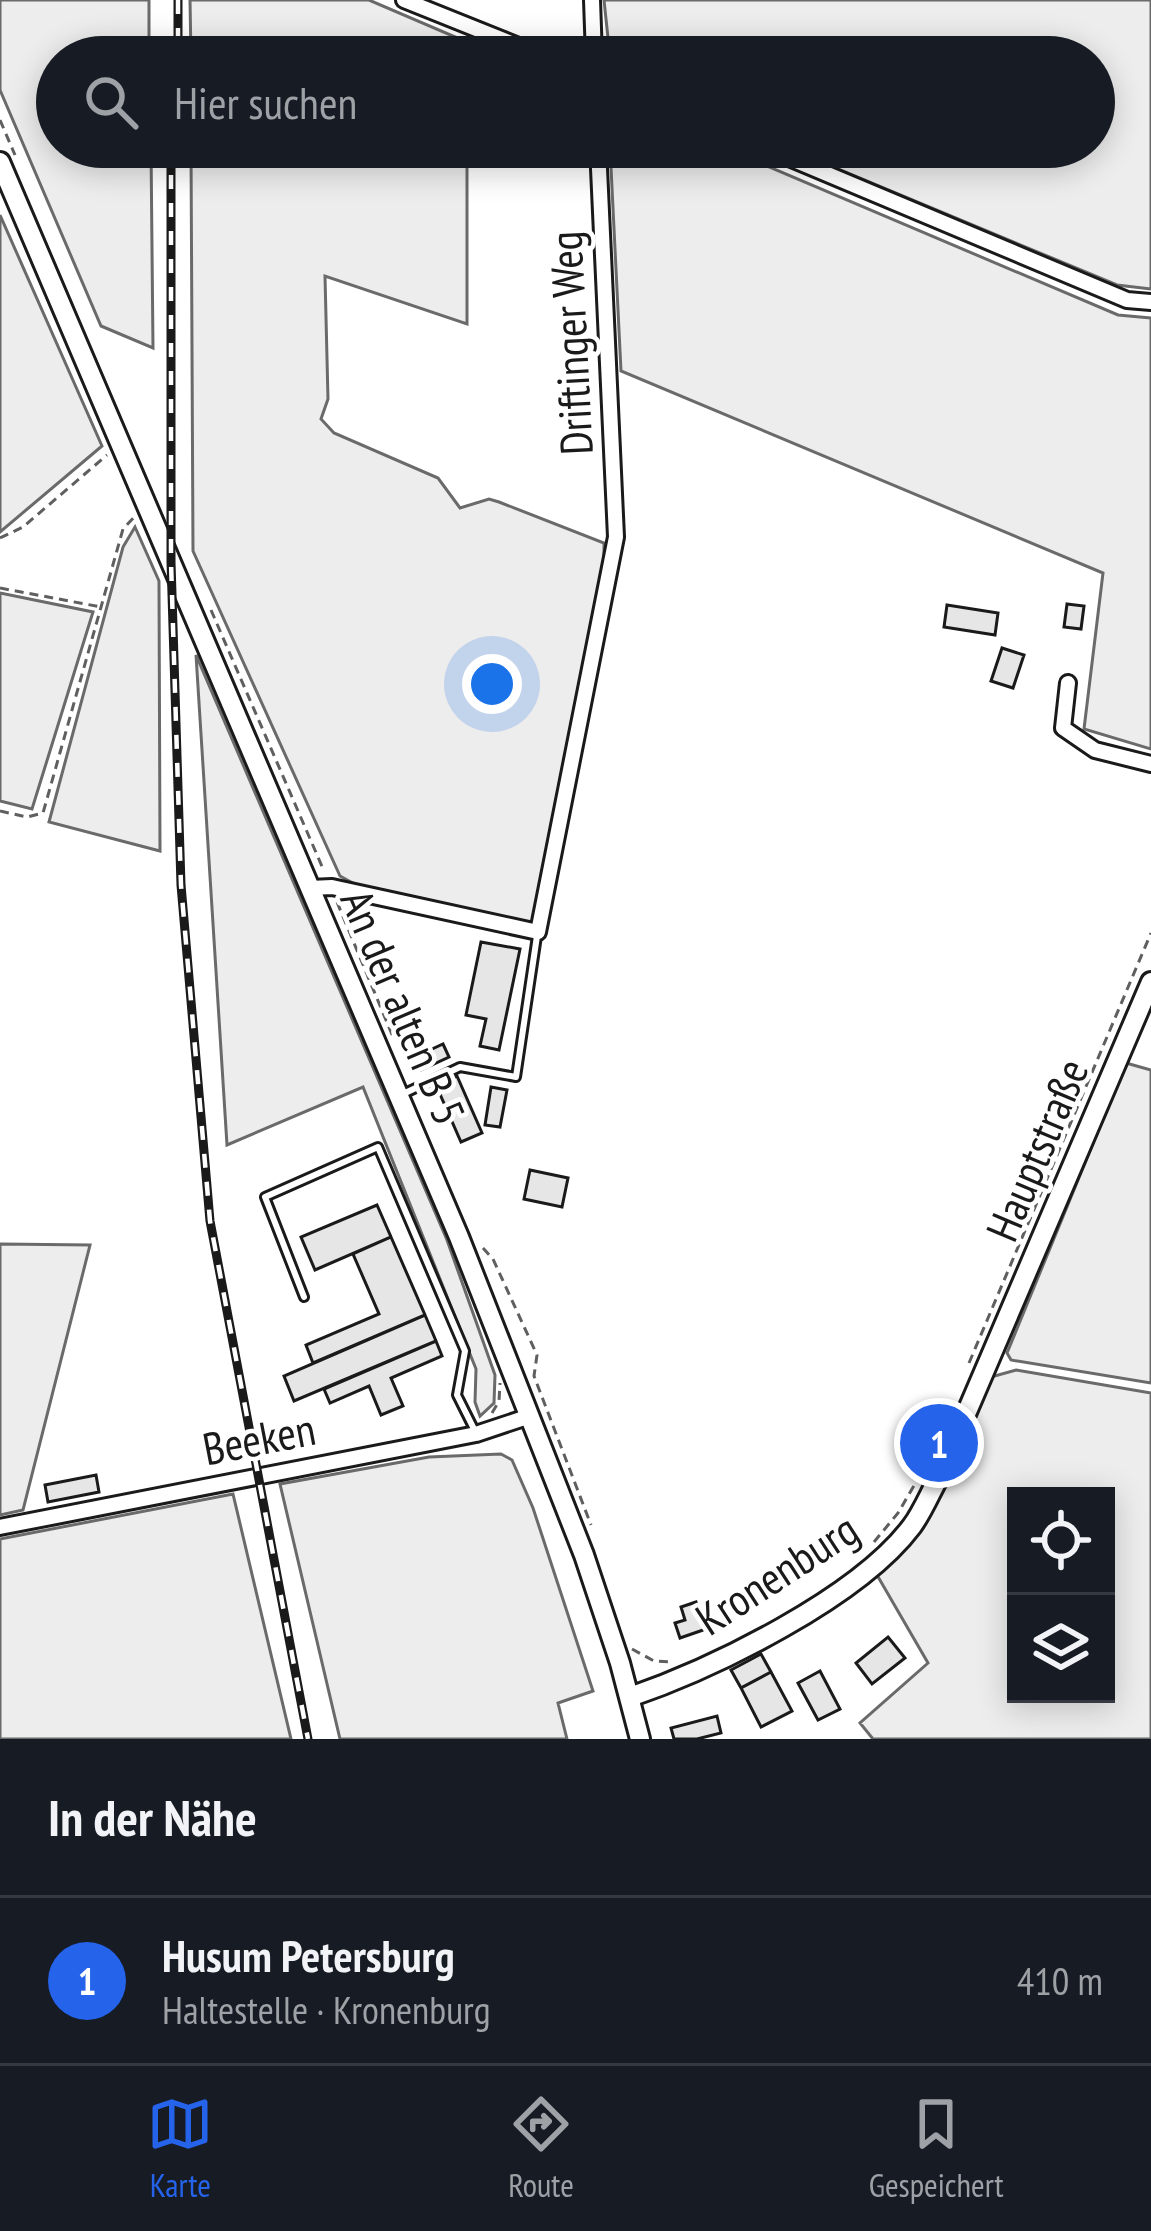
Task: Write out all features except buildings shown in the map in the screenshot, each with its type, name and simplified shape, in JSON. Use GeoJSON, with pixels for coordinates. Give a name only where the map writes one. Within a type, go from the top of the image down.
{"type":"FeatureCollection","features":[{"type":"Feature","properties":{"kind":"main road","name":"An der alten B 5"},"geometry":{"type":"LineString","coordinates":[[0,162],[514,1376],[598,1595],[640,1739]]}},
{"type":"Feature","properties":{"kind":"main road","name":"Hauptstraße"},"geometry":{"type":"LineString","coordinates":[[994,1349],[1151,982]]}},
{"type":"Feature","properties":{"kind":"main road","name":"Kronenburg"},"geometry":{"type":"LineString","coordinates":[[629,1697],[742,1650],[806,1613],[874,1564],[911,1526],[939,1477],[994,1349]]}},
{"type":"Feature","properties":{"kind":"street"},"geometry":{"type":"LineString","coordinates":[[404,0],[494,36]]}},
{"type":"Feature","properties":{"kind":"street"},"geometry":{"type":"LineString","coordinates":[[592,0],[593,36]]}},
{"type":"Feature","properties":{"kind":"street","name":"Driftinger Weg"},"geometry":{"type":"LineString","coordinates":[[538,932],[616,537],[599,168]]}},
{"type":"Feature","properties":{"kind":"street"},"geometry":{"type":"LineString","coordinates":[[813,168],[1127,300],[1151,302]]}},
{"type":"Feature","properties":{"kind":"street"},"geometry":{"type":"LineString","coordinates":[[1068,683],[1063,728],[1095,750],[1151,764]]}},
{"type":"Feature","properties":{"kind":"street"},"geometry":{"type":"LineString","coordinates":[[310,888],[332,887],[538,932]]}},
{"type":"Feature","properties":{"kind":"street","name":"Beeken"},"geometry":{"type":"LineString","coordinates":[[0,1527],[476,1434],[530,1416]]}},
{"type":"Feature","properties":{"kind":"lane"},"geometry":{"type":"LineString","coordinates":[[399,1096],[460,1067],[515,1077],[538,932]]}},
{"type":"Feature","properties":{"kind":"lane"},"geometry":{"type":"LineString","coordinates":[[304,1298],[265,1197],[378,1147],[464,1351],[457,1395],[476,1434]]}},
{"type":"Feature","properties":{"kind":"path"},"geometry":{"type":"LineString","coordinates":[[0,538],[23,527],[120,444]]}},
{"type":"Feature","properties":{"kind":"path"},"geometry":{"type":"LineString","coordinates":[[0,811],[27,817],[43,812],[123,529],[147,506]]}},
{"type":"Feature","properties":{"kind":"path"},"geometry":{"type":"LineString","coordinates":[[0,587],[102,608]]}},
{"type":"Feature","properties":{"kind":"path"},"geometry":{"type":"LineString","coordinates":[[964,1373],[1151,933]]}},
{"type":"Feature","properties":{"kind":"path"},"geometry":{"type":"LineString","coordinates":[[476,1434],[482,1420],[497,1406],[502,1381],[534,1371]]}},
{"type":"Feature","properties":{"kind":"path"},"geometry":{"type":"LineString","coordinates":[[866,1552],[898,1514],[924,1469]]}},
{"type":"Feature","properties":{"kind":"path"},"geometry":{"type":"LineString","coordinates":[[630,1648],[654,1661],[675,1662]]}},
{"type":"Feature","properties":{"kind":"shaded area"},"geometry":{"type":"Polygon","coordinates":[[[0,0],[149,0],[149,36],[36,36],[36,168],[151,168],[153,348],[101,326],[0,90],[0,0]]]}},
{"type":"Feature","properties":{"kind":"shaded area"},"geometry":{"type":"Polygon","coordinates":[[[190,0],[369,0],[453,36],[191,36],[190,0]]]}},
{"type":"Feature","properties":{"kind":"shaded area"},"geometry":{"type":"Polygon","coordinates":[[[604,0],[1151,0],[1151,289],[1117,285],[836,168],[1115,168],[1115,36],[608,36],[604,0]]]}},
{"type":"Feature","properties":{"kind":"shaded area"},"geometry":{"type":"Polygon","coordinates":[[[191,168],[467,168],[467,324],[325,276],[328,399],[321,419],[334,433],[438,478],[460,508],[489,499],[604,543],[604,563],[532,923],[360,887],[340,876],[193,551],[191,168]]]}},
{"type":"Feature","properties":{"kind":"shaded area"},"geometry":{"type":"Polygon","coordinates":[[[611,168],[772,168],[1118,315],[1151,318],[1151,749],[1084,729],[1103,573],[621,371],[611,168]]]}},
{"type":"Feature","properties":{"kind":"shaded area"},"geometry":{"type":"Polygon","coordinates":[[[0,215],[102,446],[0,532],[0,215]]]}},
{"type":"Feature","properties":{"kind":"shaded area"},"geometry":{"type":"Polygon","coordinates":[[[135,527],[159,581],[160,851],[49,822],[123,547],[135,527]]]}},
{"type":"Feature","properties":{"kind":"shaded area"},"geometry":{"type":"Polygon","coordinates":[[[0,593],[93,612],[32,809],[0,801],[0,593]]]}},
{"type":"Feature","properties":{"kind":"shaded area"},"geometry":{"type":"Polygon","coordinates":[[[196,655],[447,1240],[495,1375],[494,1403],[480,1416],[475,1402],[476,1369],[363,1087],[227,1145],[196,655]]]}},
{"type":"Feature","properties":{"kind":"shaded area"},"geometry":{"type":"Polygon","coordinates":[[[1126,1063],[1151,1070],[1151,1383],[1011,1360],[1007,1353],[1126,1063]]]}},
{"type":"Feature","properties":{"kind":"shaded area"},"geometry":{"type":"Polygon","coordinates":[[[0,1244],[90,1245],[23,1510],[0,1515],[0,1244]]]}},
{"type":"Feature","properties":{"kind":"shaded area"},"geometry":{"type":"Polygon","coordinates":[[[1016,1370],[1151,1393],[1151,1739],[873,1739],[860,1723],[928,1663],[877,1575],[918,1533],[947,1484],[991,1377],[1016,1370]]]}},
{"type":"Feature","properties":{"kind":"shaded area"},"geometry":{"type":"Polygon","coordinates":[[[501,1454],[512,1460],[533,1508],[593,1691],[558,1703],[567,1739],[340,1739],[280,1484],[429,1457],[501,1454]]]}},
{"type":"Feature","properties":{"kind":"shaded area"},"geometry":{"type":"Polygon","coordinates":[[[233,1494],[291,1739],[0,1739],[0,1539],[233,1494]]]}},
{"type":"Feature","properties":{"kind":"railway"},"geometry":{"type":"LineString","coordinates":[[178,0],[178,36]]}},
{"type":"Feature","properties":{"kind":"railway"},"geometry":{"type":"LineString","coordinates":[[171,168],[171,562],[181,885],[210,1221],[308,1739]]}},
{"type":"Feature","properties":{"kind":"place","name":"Husum Petersburg"},"geometry":{"type":"Point","coordinates":[939,1443]}}]}
